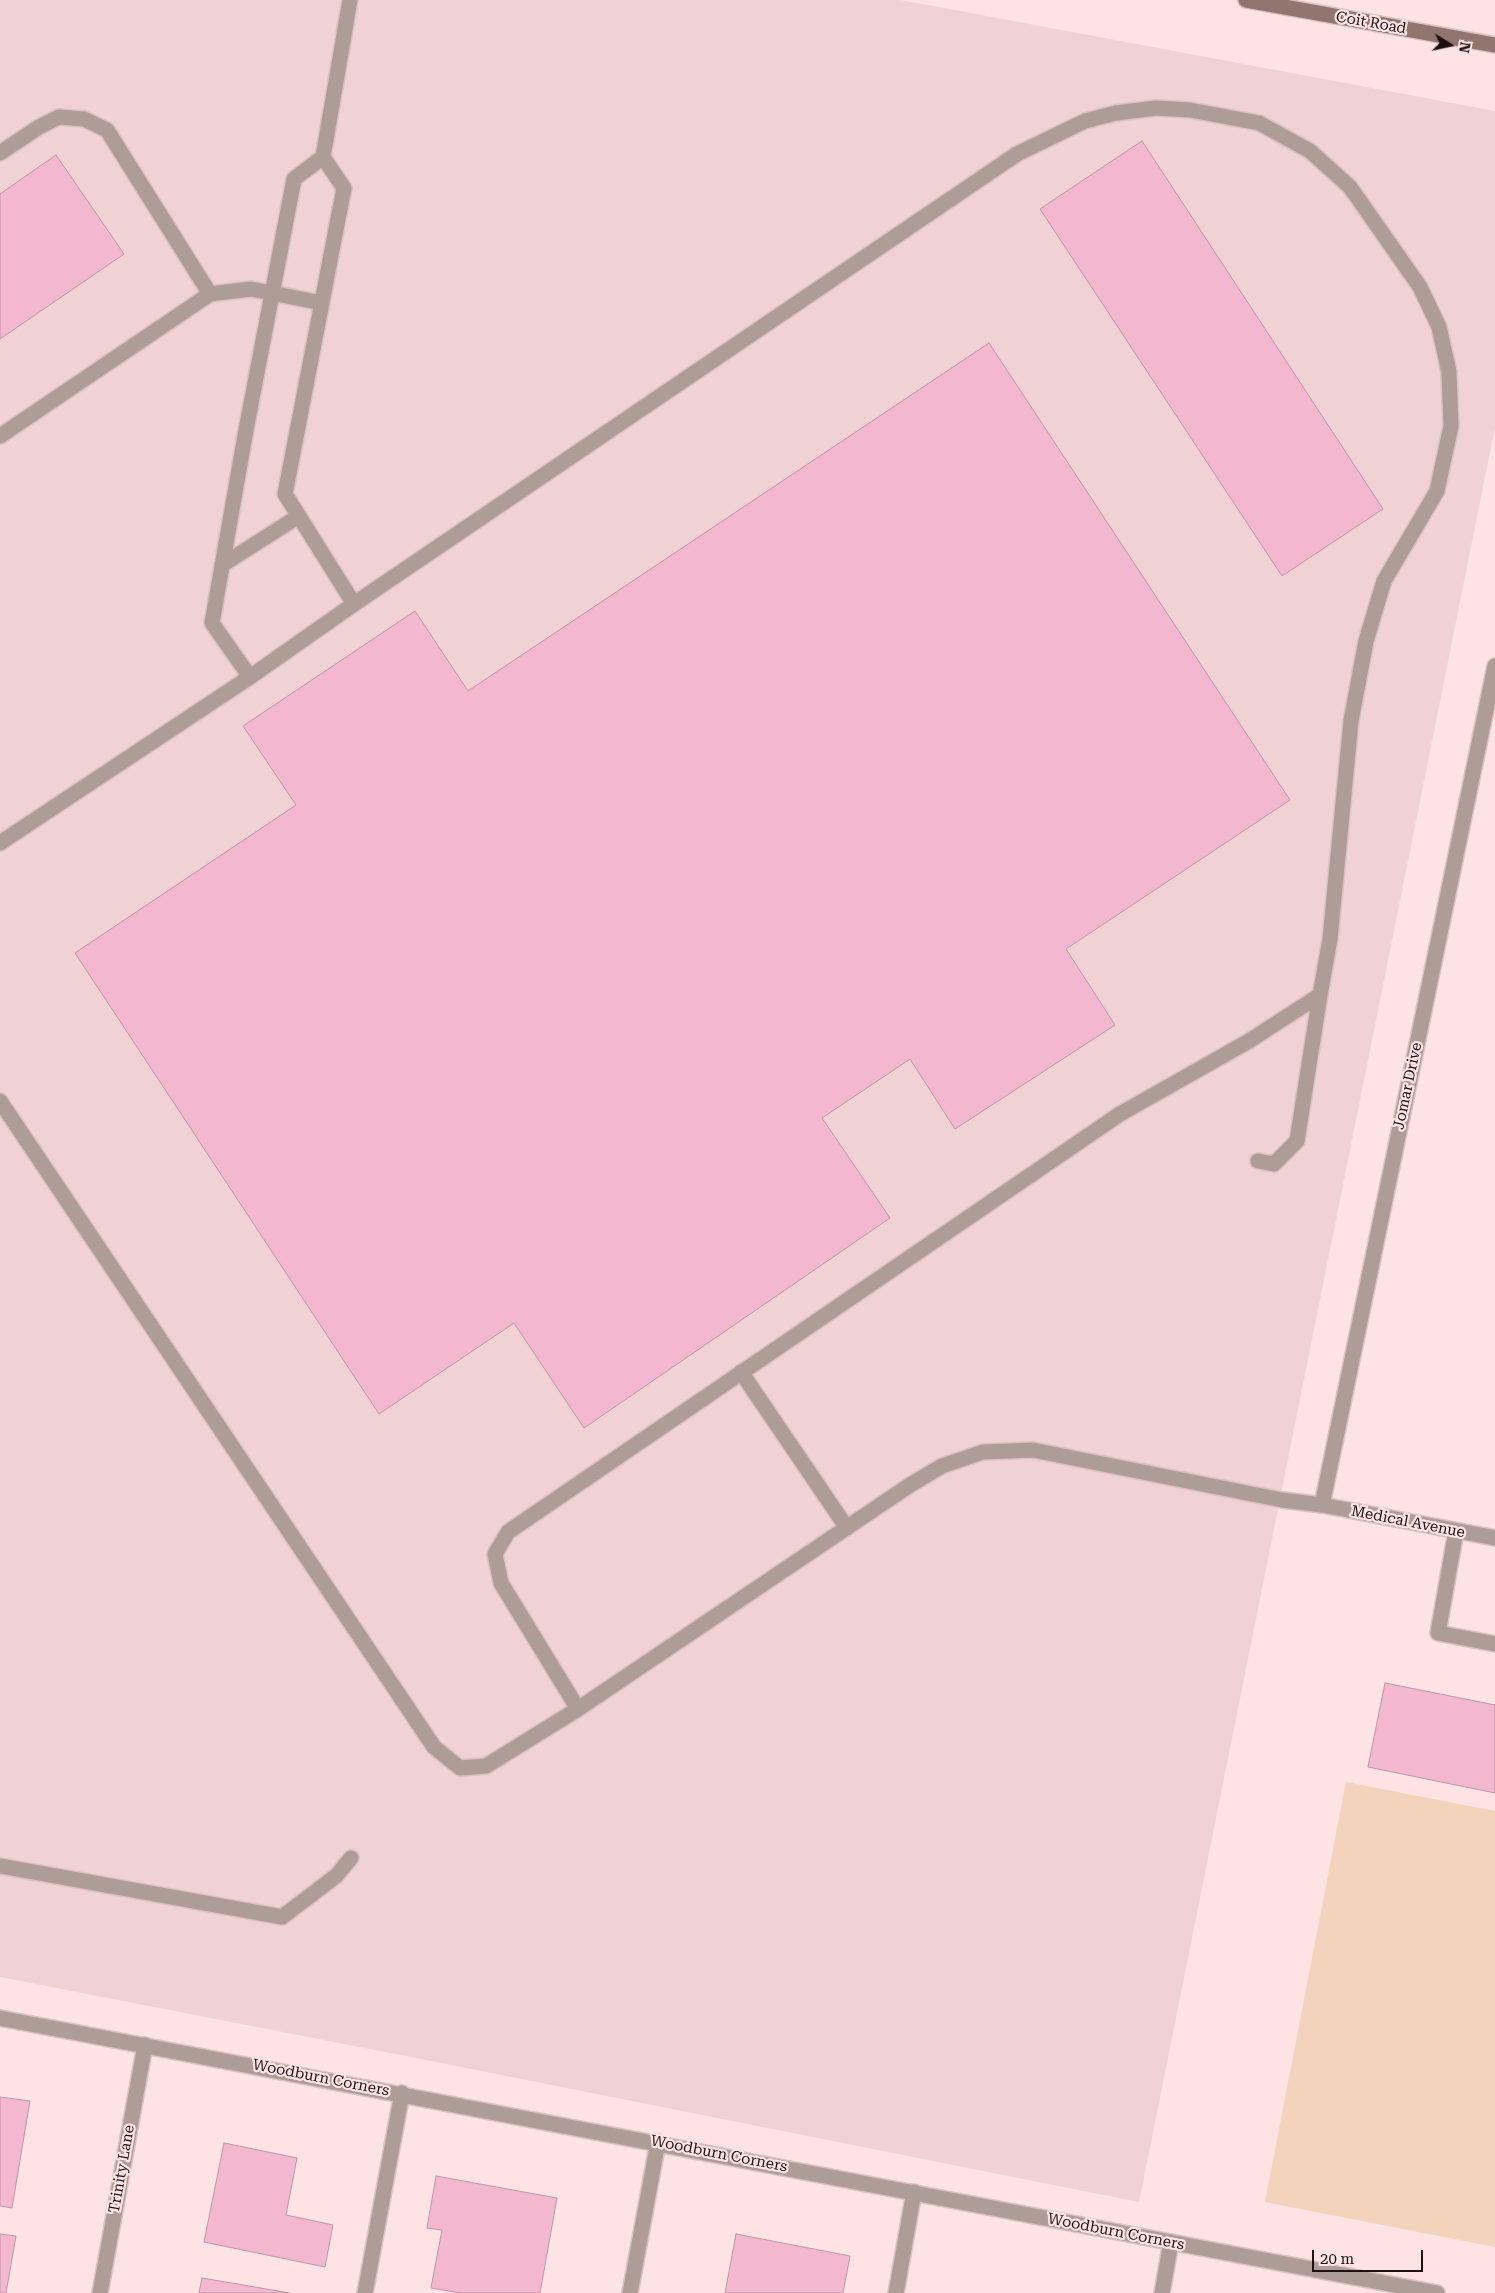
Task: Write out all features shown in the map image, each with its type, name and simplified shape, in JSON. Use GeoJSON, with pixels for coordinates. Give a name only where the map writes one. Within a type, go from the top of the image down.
{"type":"FeatureCollection","features":[{"type":"Feature","properties":{"kind":"main road","name":"Coit Road"},"geometry":{"type":"LineString","coordinates":[[1246,0],[1495,45]]}},
{"type":"Feature","properties":{"kind":"street"},"geometry":{"type":"LineString","coordinates":[[250,677],[212,623],[294,179],[323,156],[350,0]]}},
{"type":"Feature","properties":{"kind":"street"},"geometry":{"type":"LineString","coordinates":[[0,843],[250,677],[354,604],[1017,154],[1085,121],[1116,112],[1156,108],[1190,110],[1259,123],[1310,151],[1350,187],[1420,287],[1439,327],[1449,372],[1451,426],[1437,491],[1384,581],[1366,641],[1351,721],[1330,939],[1297,1141],[1274,1164],[1258,1161]]}},
{"type":"Feature","properties":{"kind":"street"},"geometry":{"type":"LineString","coordinates":[[0,153],[39,126],[59,117],[84,119],[107,130],[210,294]]}},
{"type":"Feature","properties":{"kind":"street"},"geometry":{"type":"LineString","coordinates":[[323,156],[344,188],[285,494],[354,604]]}},
{"type":"Feature","properties":{"kind":"street"},"geometry":{"type":"LineString","coordinates":[[0,436],[210,294],[251,289],[322,303]]}},
{"type":"Feature","properties":{"kind":"street"},"geometry":{"type":"LineString","coordinates":[[222,565],[298,516]]}},
{"type":"Feature","properties":{"kind":"street","name":"Jomar Drive"},"geometry":{"type":"LineString","coordinates":[[1322,1505],[1495,666]]}},
{"type":"Feature","properties":{"kind":"street"},"geometry":{"type":"LineString","coordinates":[[578,1709],[501,1583],[495,1554],[508,1532],[1120,1114],[1249,1041],[1320,995]]}},
{"type":"Feature","properties":{"kind":"street","name":"Medical Avenue"},"geometry":{"type":"LineString","coordinates":[[0,1101],[434,1746],[460,1768],[486,1766],[578,1709],[910,1485],[942,1466],[983,1452],[1033,1450],[1282,1500],[1322,1505],[1495,1538]]}},
{"type":"Feature","properties":{"kind":"street"},"geometry":{"type":"LineString","coordinates":[[741,1372],[847,1528]]}},
{"type":"Feature","properties":{"kind":"street"},"geometry":{"type":"LineString","coordinates":[[1456,1531],[1438,1633],[1495,1644]]}},
{"type":"Feature","properties":{"kind":"street"},"geometry":{"type":"LineString","coordinates":[[0,1866],[282,1917],[336,1876],[351,1858]]}},
{"type":"Feature","properties":{"kind":"street","name":"Woodburn Corners"},"geometry":{"type":"LineString","coordinates":[[0,2018],[658,2142],[1433,2293]]}},
{"type":"Feature","properties":{"kind":"street","name":"Trinity Lane"},"geometry":{"type":"LineString","coordinates":[[100,2293],[145,2045]]}},
{"type":"Feature","properties":{"kind":"street"},"geometry":{"type":"LineString","coordinates":[[366,2293],[402,2093]]}},
{"type":"Feature","properties":{"kind":"street"},"geometry":{"type":"LineString","coordinates":[[630,2293],[658,2142]]}},
{"type":"Feature","properties":{"kind":"street"},"geometry":{"type":"LineString","coordinates":[[896,2293],[914,2192]]}},
{"type":"Feature","properties":{"kind":"street"},"geometry":{"type":"LineString","coordinates":[[1162,2293],[1171,2242]]}},
{"type":"Feature","properties":{"kind":"shaded area"},"geometry":{"type":"Polygon","coordinates":[[[0,0],[901,0],[1495,111],[1495,427],[1139,2202],[0,1977],[0,0]]]}},
{"type":"Feature","properties":{"kind":"shaded area"},"geometry":{"type":"Polygon","coordinates":[[[1346,1782],[1495,1811],[1495,2247],[1265,2202],[1346,1782]]]}},
{"type":"Feature","properties":{"kind":"building"},"geometry":{"type":"Polygon","coordinates":[[[1142,141],[1383,509],[1282,576],[1040,209],[1142,141]]]}},
{"type":"Feature","properties":{"kind":"building"},"geometry":{"type":"Polygon","coordinates":[[[56,155],[124,254],[0,339],[0,194],[56,155]]]}},
{"type":"Feature","properties":{"kind":"building"},"geometry":{"type":"Polygon","coordinates":[[[989,343],[1290,800],[1066,949],[1115,1025],[955,1129],[910,1059],[822,1118],[890,1218],[584,1428],[514,1323],[379,1414],[75,953],[296,805],[243,726],[415,611],[468,691],[989,343]]]}},
{"type":"Feature","properties":{"kind":"building"},"geometry":{"type":"Polygon","coordinates":[[[1385,1683],[1495,1705],[1495,1793],[1368,1767],[1385,1683]]]}},
{"type":"Feature","properties":{"kind":"building"},"geometry":{"type":"Polygon","coordinates":[[[0,2097],[30,2101],[12,2208],[0,2206],[0,2097]]]}},
{"type":"Feature","properties":{"kind":"building"},"geometry":{"type":"Polygon","coordinates":[[[224,2143],[297,2158],[286,2215],[333,2225],[325,2267],[204,2242],[224,2143]]]}},
{"type":"Feature","properties":{"kind":"building"},"geometry":{"type":"Polygon","coordinates":[[[436,2176],[557,2198],[540,2293],[461,2293],[431,2288],[442,2230],[427,2228],[436,2176]]]}},
{"type":"Feature","properties":{"kind":"building"},"geometry":{"type":"Polygon","coordinates":[[[0,2234],[16,2236],[6,2293],[0,2293],[0,2234]]]}},
{"type":"Feature","properties":{"kind":"building"},"geometry":{"type":"Polygon","coordinates":[[[736,2234],[850,2256],[843,2293],[725,2293],[736,2234]]]}},
{"type":"Feature","properties":{"kind":"building"},"geometry":{"type":"Polygon","coordinates":[[[202,2278],[290,2293],[199,2293],[202,2278]]]}}]}
